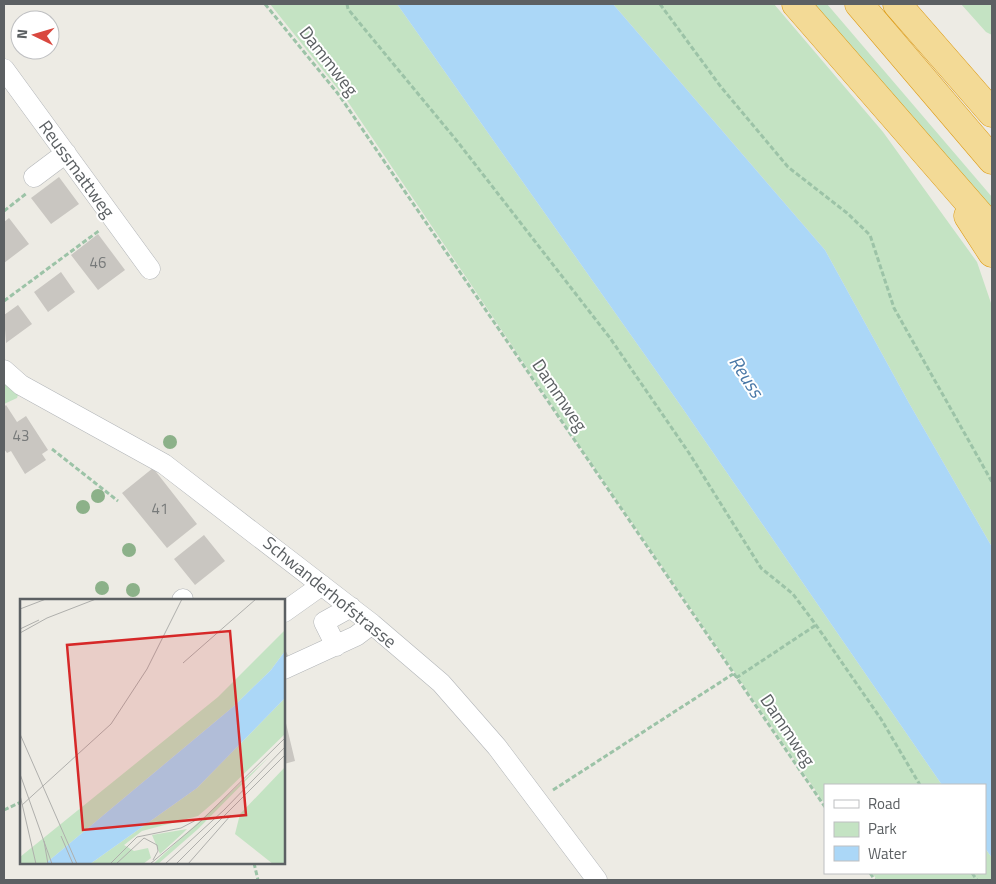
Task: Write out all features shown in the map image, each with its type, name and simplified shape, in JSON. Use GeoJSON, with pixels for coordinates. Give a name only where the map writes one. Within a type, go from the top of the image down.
{"type":"FeatureCollection","features":[{"type":"Feature","properties":{"kind":"highway"},"geometry":{"type":"LineString","coordinates":[[796,4],[992,229]]}},
{"type":"Feature","properties":{"kind":"highway"},"geometry":{"type":"LineString","coordinates":[[859,4],[992,160]]}},
{"type":"Feature","properties":{"kind":"highway"},"geometry":{"type":"LineString","coordinates":[[897,4],[992,113]]}},
{"type":"Feature","properties":{"kind":"highway"},"geometry":{"type":"LineString","coordinates":[[902,4],[992,85]]}},
{"type":"Feature","properties":{"kind":"highway"},"geometry":{"type":"LineString","coordinates":[[921,149],[992,253]]}},
{"type":"Feature","properties":{"kind":"street","name":"Reussmattweg"},"geometry":{"type":"LineString","coordinates":[[4,69],[150,269]]}},
{"type":"Feature","properties":{"kind":"street"},"geometry":{"type":"LineString","coordinates":[[34,178],[66,153]]}},
{"type":"Feature","properties":{"kind":"street","name":"Schwanderhofstrasse"},"geometry":{"type":"LineString","coordinates":[[4,370],[21,385],[164,464],[372,624],[441,683],[498,747],[597,880]]}},
{"type":"Feature","properties":{"kind":"street"},"geometry":{"type":"LineString","coordinates":[[285,611],[322,585]]}},
{"type":"Feature","properties":{"kind":"street"},"geometry":{"type":"LineString","coordinates":[[336,646],[324,622],[350,607]]}},
{"type":"Feature","properties":{"kind":"street"},"geometry":{"type":"LineString","coordinates":[[285,669],[356,636],[372,624]]}},
{"type":"Feature","properties":{"kind":"path","name":"Dammweg"},"geometry":{"type":"LineString","coordinates":[[265,4],[339,95],[824,806]]}},
{"type":"Feature","properties":{"kind":"path"},"geometry":{"type":"LineString","coordinates":[[347,4],[348,9],[457,140],[610,338],[689,453],[762,568],[793,594],[816,625],[881,719],[919,784]]}},
{"type":"Feature","properties":{"kind":"path"},"geometry":{"type":"LineString","coordinates":[[660,4],[721,87],[788,167],[847,213],[870,235],[894,308],[992,482]]}},
{"type":"Feature","properties":{"kind":"path"},"geometry":{"type":"LineString","coordinates":[[4,301],[114,220]]}},
{"type":"Feature","properties":{"kind":"path"},"geometry":{"type":"LineString","coordinates":[[52,449],[118,501]]}},
{"type":"Feature","properties":{"kind":"path"},"geometry":{"type":"LineString","coordinates":[[736,678],[816,625]]}},
{"type":"Feature","properties":{"kind":"path"},"geometry":{"type":"LineString","coordinates":[[537,801],[733,674]]}},
{"type":"Feature","properties":{"kind":"path"},"geometry":{"type":"LineString","coordinates":[[4,810],[20,802]]}},
{"type":"Feature","properties":{"kind":"path"},"geometry":{"type":"LineString","coordinates":[[254,864],[258,880]]}},
{"type":"Feature","properties":{"kind":"green space"},"geometry":{"type":"Polygon","coordinates":[[[270,4],[397,4],[681,406],[941,784],[824,784],[824,803],[571,433],[346,99],[270,4]]]}},
{"type":"Feature","properties":{"kind":"green space"},"geometry":{"type":"Polygon","coordinates":[[[613,4],[774,4],[883,132],[977,262],[992,306],[992,547],[909,403],[825,250],[613,4]]]}},
{"type":"Feature","properties":{"kind":"green space"},"geometry":{"type":"Polygon","coordinates":[[[809,4],[827,4],[992,197],[992,220],[809,4]]]}},
{"type":"Feature","properties":{"kind":"green space"},"geometry":{"type":"Polygon","coordinates":[[[961,4],[992,4],[992,35],[986,32],[961,4]]]}},
{"type":"Feature","properties":{"kind":"green space"},"geometry":{"type":"Polygon","coordinates":[[[4,379],[19,392],[17,398],[4,404],[4,379]]]}},
{"type":"Feature","properties":{"kind":"green space"},"geometry":{"type":"Polygon","coordinates":[[[986,849],[992,858],[992,880],[877,880],[873,874],[986,874],[986,849]]]}},
{"type":"Feature","properties":{"kind":"water","name":"Reuss"},"geometry":{"type":"Polygon","coordinates":[[[397,4],[613,4],[825,250],[909,403],[992,547],[992,858],[986,849],[986,784],[941,784],[681,406],[397,4]]]}},
{"type":"Feature","properties":{"kind":"building"},"geometry":{"type":"Polygon","coordinates":[[[59,177],[79,204],[51,224],[31,198],[59,177]]]}},
{"type":"Feature","properties":{"kind":"building"},"geometry":{"type":"Polygon","coordinates":[[[9,218],[29,244],[4,263],[4,222],[9,218]]]}},
{"type":"Feature","properties":{"kind":"building"},"geometry":{"type":"Polygon","coordinates":[[[98,234],[125,270],[98,290],[71,255],[98,234]]]}},
{"type":"Feature","properties":{"kind":"building"},"geometry":{"type":"Polygon","coordinates":[[[61,272],[75,292],[48,312],[34,292],[61,272]]]}},
{"type":"Feature","properties":{"kind":"building"},"geometry":{"type":"Polygon","coordinates":[[[18,305],[32,324],[6,343],[4,315],[18,305]]]}},
{"type":"Feature","properties":{"kind":"building"},"geometry":{"type":"Polygon","coordinates":[[[6,405],[17,422],[26,416],[48,450],[42,454],[46,460],[25,474],[11,451],[7,453],[4,449],[4,407],[6,405]]]}},
{"type":"Feature","properties":{"kind":"building"},"geometry":{"type":"Polygon","coordinates":[[[153,468],[197,524],[167,548],[122,493],[153,468]]]}},
{"type":"Feature","properties":{"kind":"building"},"geometry":{"type":"Polygon","coordinates":[[[204,535],[225,561],[195,585],[174,559],[204,535]]]}},
{"type":"Feature","properties":{"kind":"building"},"geometry":{"type":"Polygon","coordinates":[[[285,649],[289,658],[285,660],[285,649]]]}},
{"type":"Feature","properties":{"kind":"building"},"geometry":{"type":"Polygon","coordinates":[[[285,719],[295,761],[285,764],[285,719]]]}}]}
